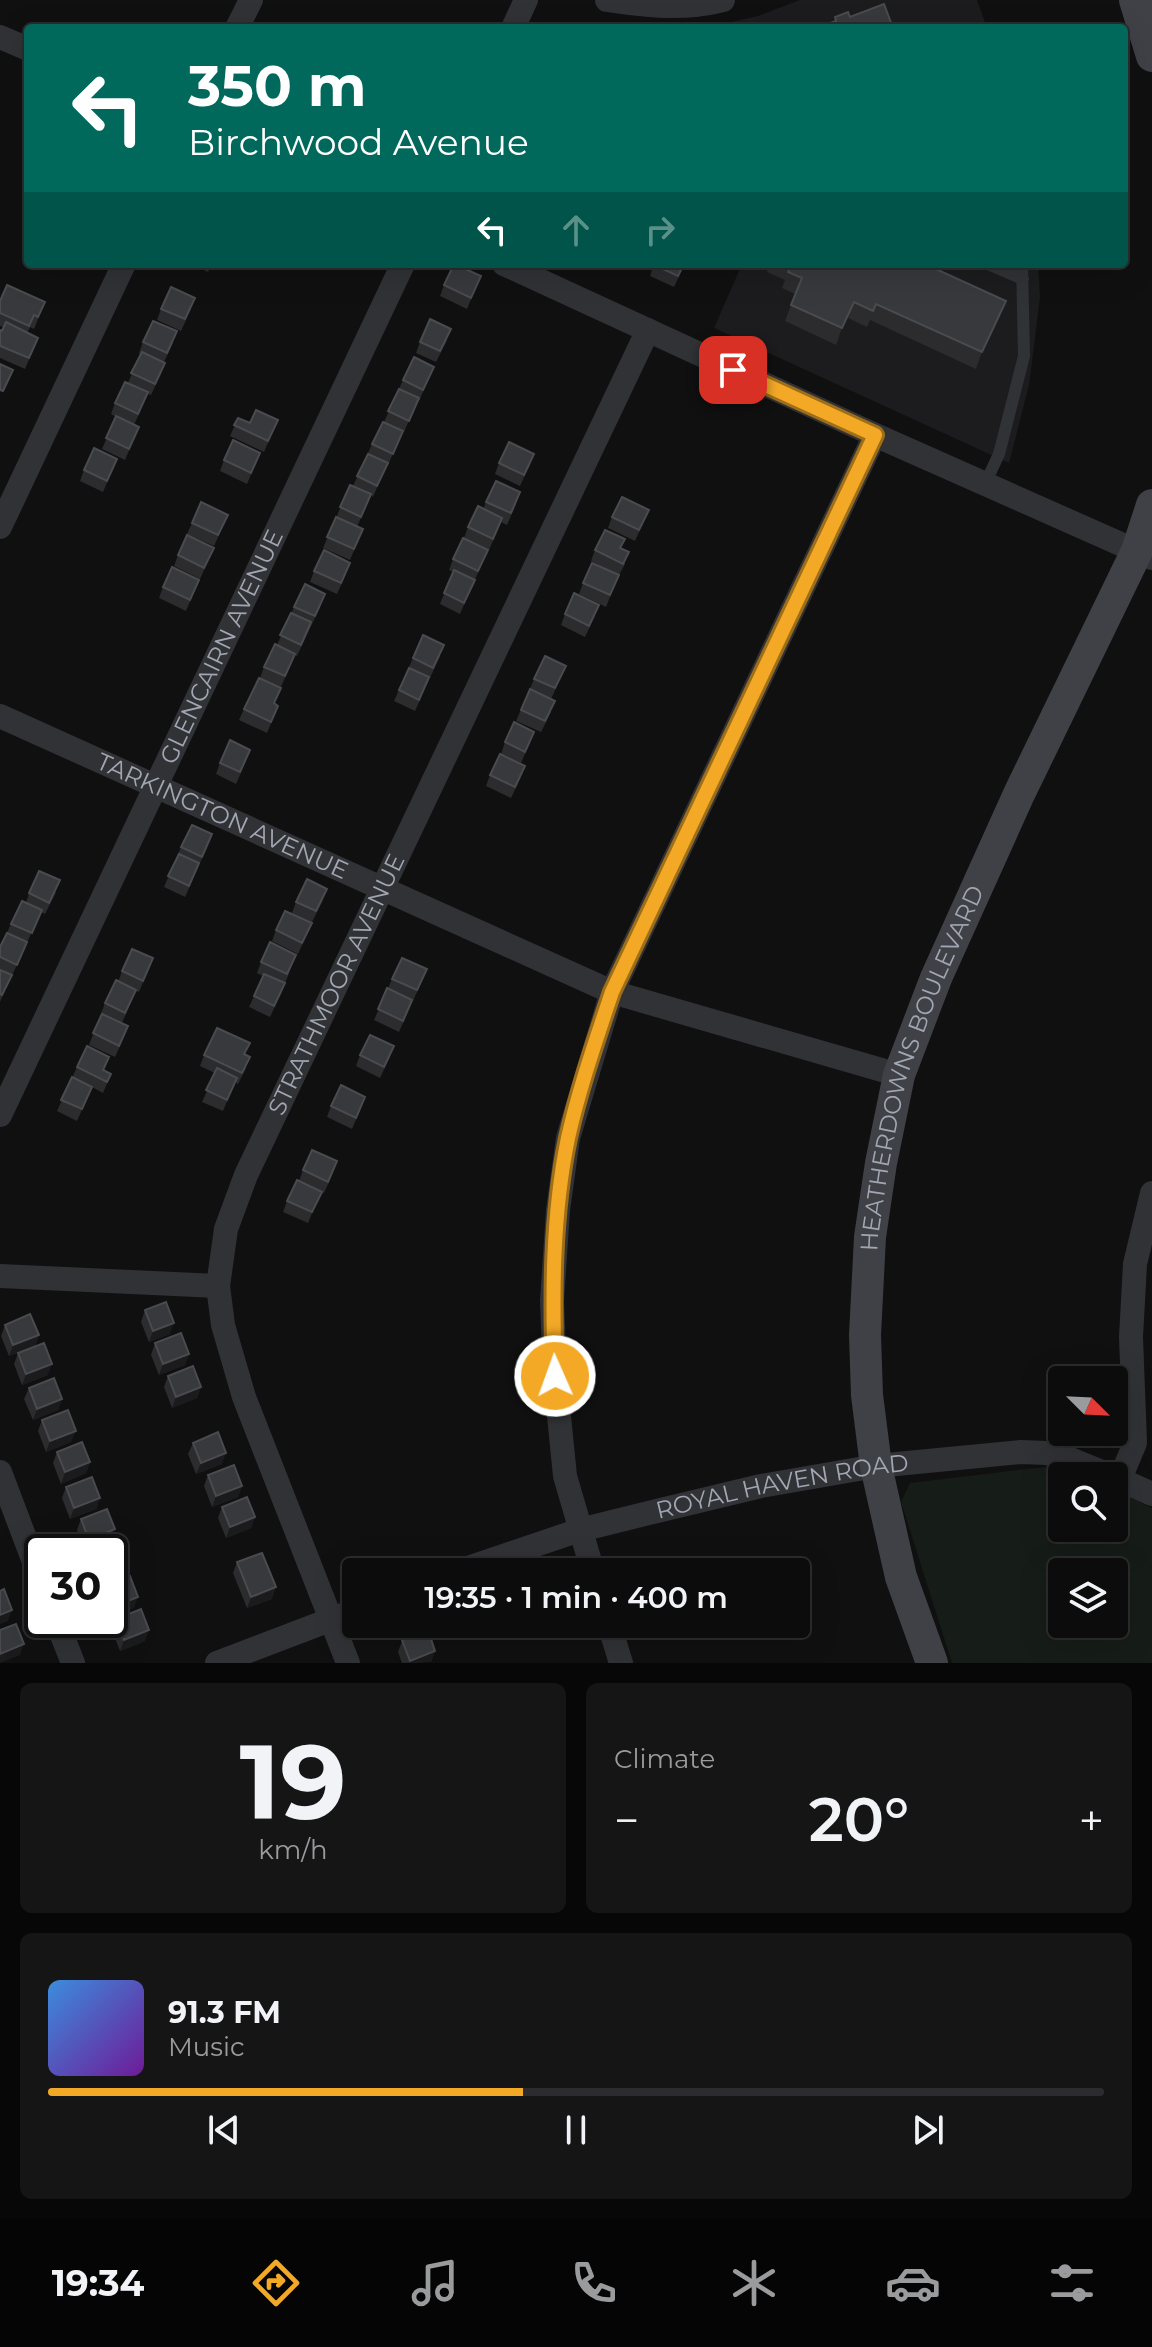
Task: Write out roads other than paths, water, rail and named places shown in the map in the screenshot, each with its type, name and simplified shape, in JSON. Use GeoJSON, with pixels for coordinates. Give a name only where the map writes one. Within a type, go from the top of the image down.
{"type":"FeatureCollection","features":[{"type":"Feature","properties":{"kind":"street"},"geometry":{"type":"LineString","coordinates":[[239,24],[251,0]]}},
{"type":"Feature","properties":{"kind":"street"},"geometry":{"type":"LineString","coordinates":[[515,24],[526,0]]}},
{"type":"Feature","properties":{"kind":"street"},"geometry":{"type":"LineString","coordinates":[[607,0],[648,7],[680,8],[723,0]]}},
{"type":"Feature","properties":{"kind":"street"},"geometry":{"type":"LineString","coordinates":[[1135,0],[1152,56]]}},
{"type":"Feature","properties":{"kind":"street"},"geometry":{"type":"LineString","coordinates":[[0,37],[24,47]]}},
{"type":"Feature","properties":{"kind":"street"},"geometry":{"type":"LineString","coordinates":[[0,527],[122,268]]}},
{"type":"Feature","properties":{"kind":"street","name":"GLENCAIRN AVENUE"},"geometry":{"type":"LineString","coordinates":[[0,1115],[401,268]]}},
{"type":"Feature","properties":{"kind":"street"},"geometry":{"type":"LineString","coordinates":[[513,268],[1145,555]]}},
{"type":"Feature","properties":{"kind":"street","name":"STRATHMOOR AVENUE"},"geometry":{"type":"LineString","coordinates":[[348,1663],[244,1397],[223,1325],[218,1286],[226,1229],[246,1175],[648,330]]}},
{"type":"Feature","properties":{"kind":"street"},"geometry":{"type":"LineString","coordinates":[[589,1558],[565,1476],[558,1425],[552,1301],[558,1210],[568,1138],[612,992],[875,435]]}},
{"type":"Feature","properties":{"kind":"street","name":"HEATHERDOWNS BOULEVARD"},"geometry":{"type":"LineString","coordinates":[[932,1663],[901,1577],[876,1466],[867,1395],[865,1335],[870,1237],[881,1163],[899,1075],[942,964],[1019,794],[1145,555],[1152,505]]}},
{"type":"Feature","properties":{"kind":"street","name":"TARKINGTON AVENUE"},"geometry":{"type":"LineString","coordinates":[[0,716],[612,992],[899,1075]]}},
{"type":"Feature","properties":{"kind":"street"},"geometry":{"type":"LineString","coordinates":[[1124,1462],[1135,1443],[1131,1337],[1135,1264],[1152,1193]]}},
{"type":"Feature","properties":{"kind":"street"},"geometry":{"type":"LineString","coordinates":[[0,1276],[218,1286]]}},
{"type":"Feature","properties":{"kind":"street","name":"ROYAL HAVEN ROAD"},"geometry":{"type":"LineString","coordinates":[[497,1558],[580,1530],[761,1486],[876,1466],[1021,1452],[1046,1453],[1078,1462]]}},
{"type":"Feature","properties":{"kind":"street"},"geometry":{"type":"LineString","coordinates":[[0,1472],[24,1535]]}},
{"type":"Feature","properties":{"kind":"street","name":"ROYAL HAVEN ROAD"},"geometry":{"type":"LineString","coordinates":[[1128,1483],[1152,1494]]}},
{"type":"Feature","properties":{"kind":"street"},"geometry":{"type":"LineString","coordinates":[[217,1663],[342,1616]]}},
{"type":"Feature","properties":{"kind":"street"},"geometry":{"type":"LineString","coordinates":[[63,1638],[73,1663]]}},
{"type":"Feature","properties":{"kind":"street"},"geometry":{"type":"LineString","coordinates":[[613,1638],[621,1663]]}},
{"type":"Feature","properties":{"kind":"lane"},"geometry":{"type":"LineString","coordinates":[[997,268],[1023,279]]}},
{"type":"Feature","properties":{"kind":"lane"},"geometry":{"type":"LineString","coordinates":[[985,484],[999,454],[1024,356],[1022,268]]}}]}
